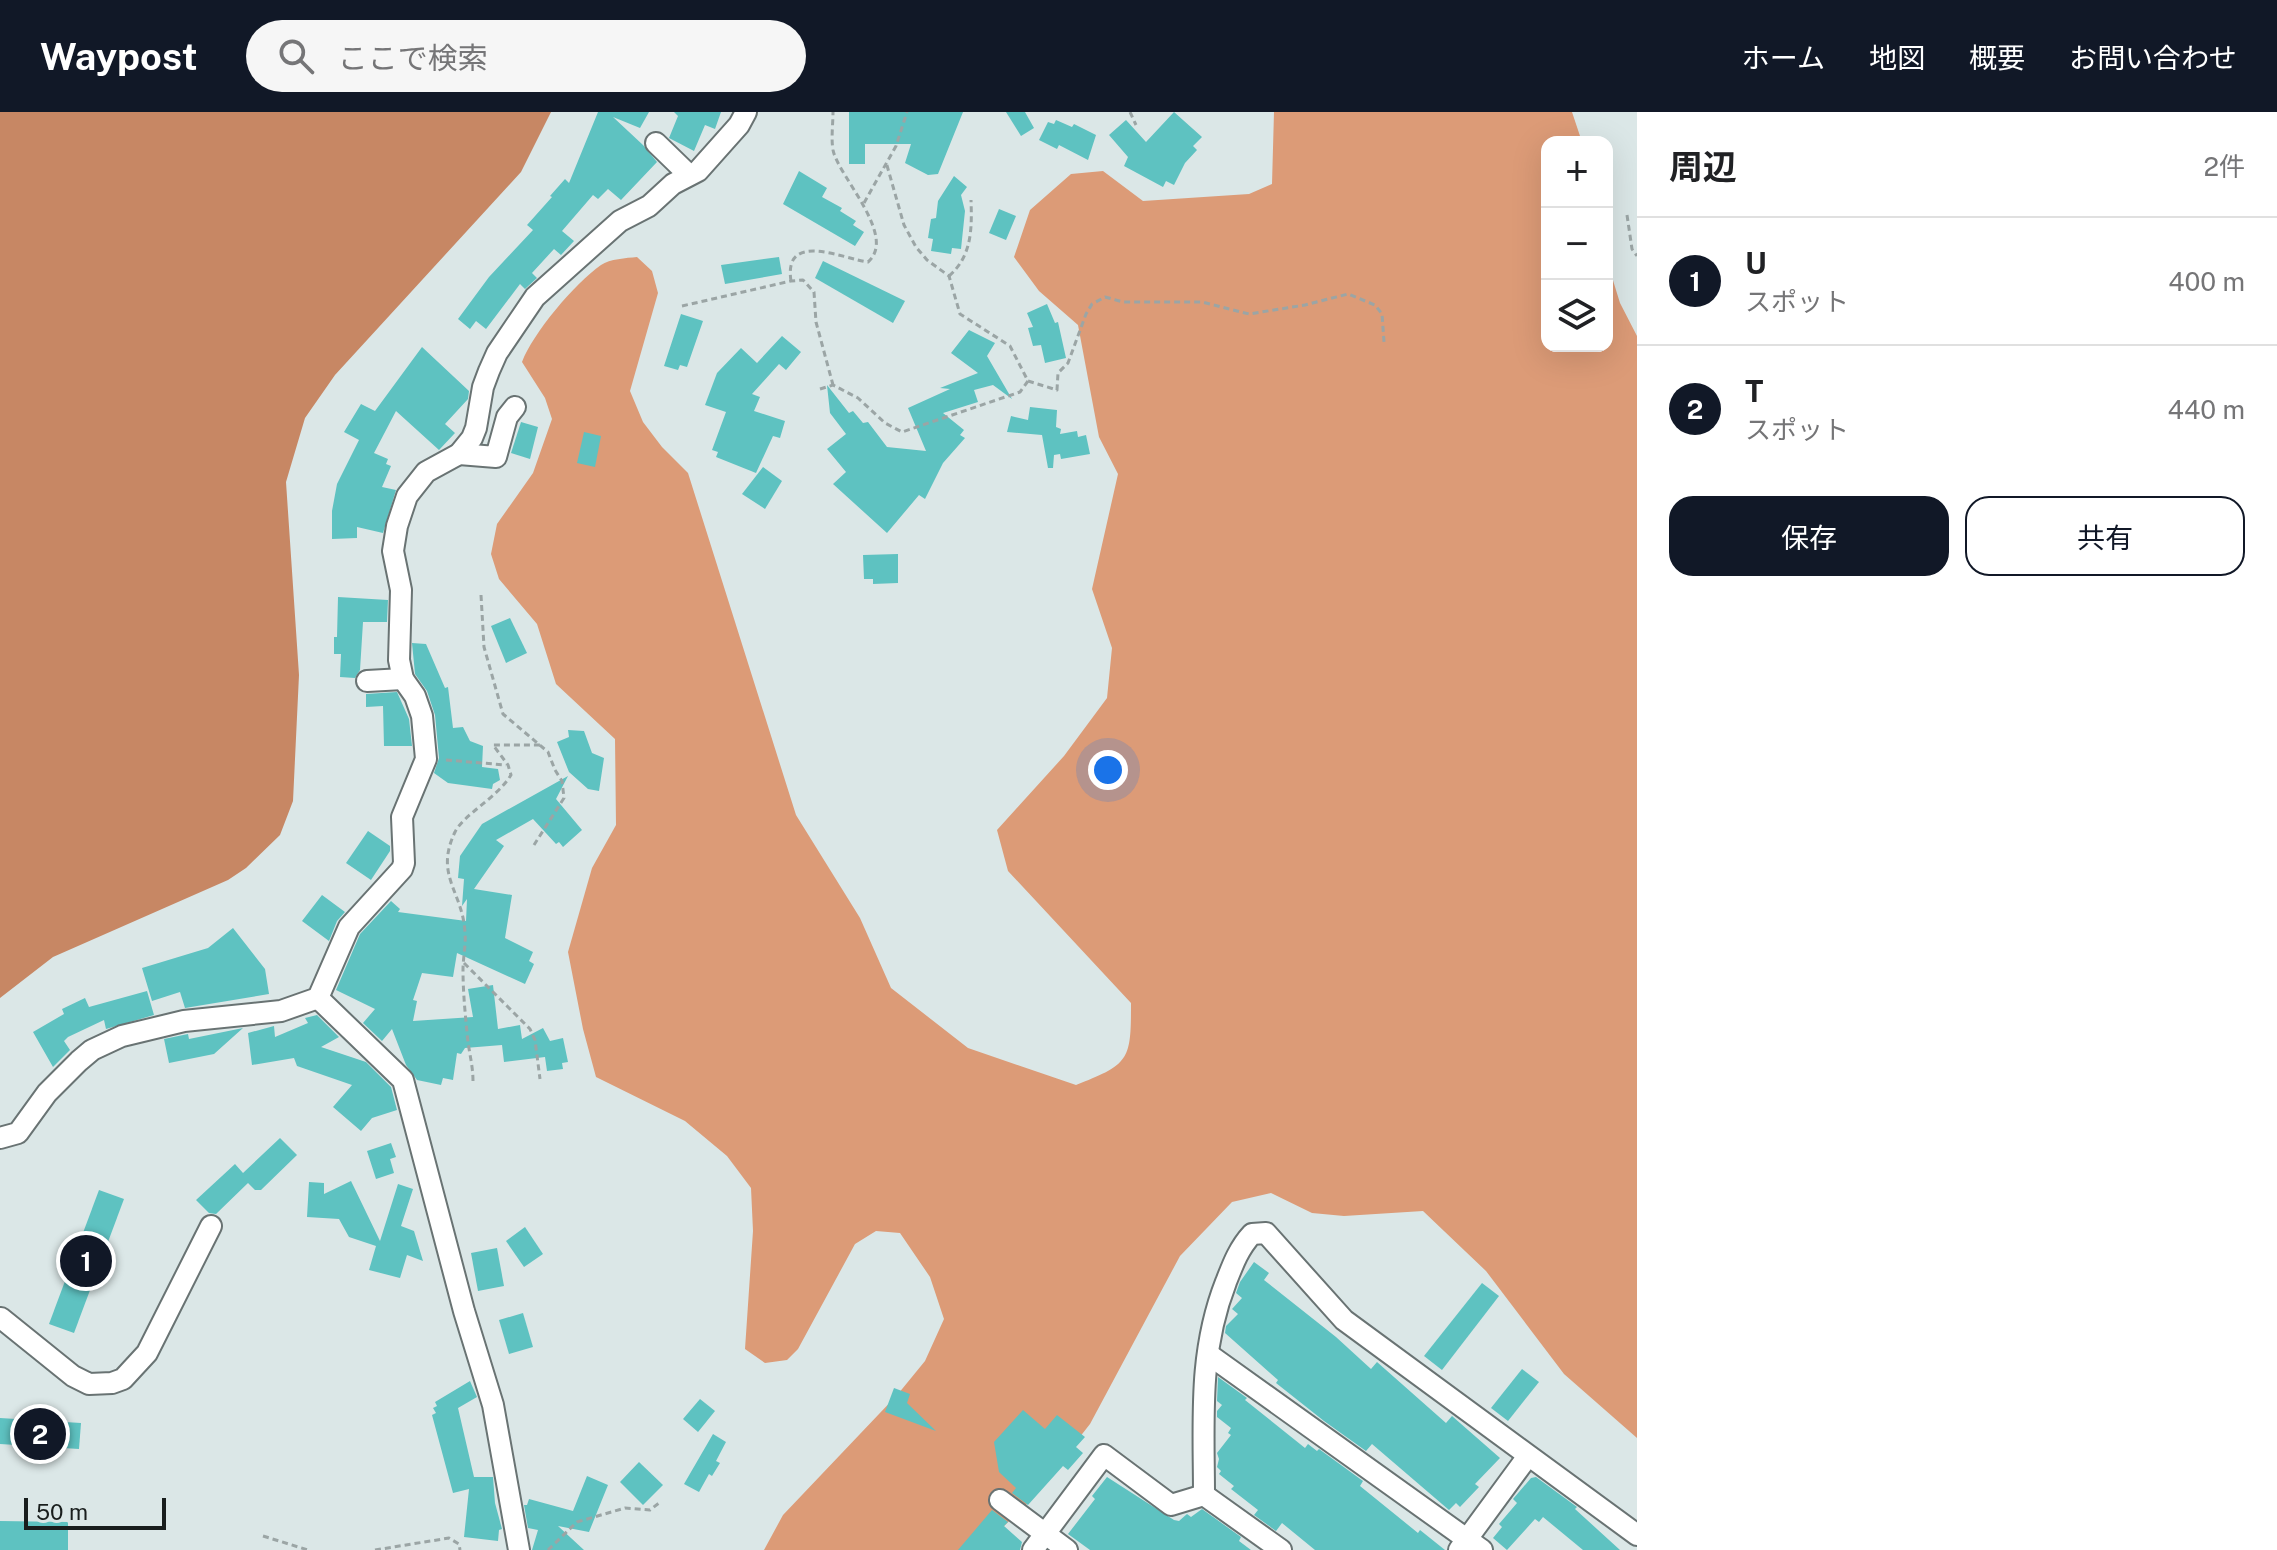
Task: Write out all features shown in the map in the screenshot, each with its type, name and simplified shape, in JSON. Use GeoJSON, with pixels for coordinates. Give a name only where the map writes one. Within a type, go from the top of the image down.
{"type":"FeatureCollection","features":[{"type":"Feature","properties":{"kind":"street"},"geometry":{"type":"LineString","coordinates":[[717,152],[735,112]]}},
{"type":"Feature","properties":{"kind":"street"},"geometry":{"type":"LineString","coordinates":[[459,454],[476,428],[483,387],[497,353],[535,297],[620,221],[649,206],[662,192],[698,171],[717,152],[746,112]]}},
{"type":"Feature","properties":{"kind":"street"},"geometry":{"type":"LineString","coordinates":[[656,143],[689,175]]}},
{"type":"Feature","properties":{"kind":"street"},"geometry":{"type":"LineString","coordinates":[[0,1138],[18,1133],[47,1093],[92,1050],[122,1036],[184,1021],[281,1011],[318,998],[349,927],[402,869],[402,817],[426,759],[422,716],[415,696],[403,679],[399,660],[401,590],[393,551],[407,496],[416,483],[438,464],[459,454],[496,457],[507,417],[515,407]]}},
{"type":"Feature","properties":{"kind":"street"},"geometry":{"type":"LineString","coordinates":[[367,681],[403,679]]}},
{"type":"Feature","properties":{"kind":"street"},"geometry":{"type":"LineString","coordinates":[[318,998],[403,1080],[464,1311],[493,1405],[519,1550]]}},
{"type":"Feature","properties":{"kind":"street"},"geometry":{"type":"LineString","coordinates":[[0,1319],[73,1376],[89,1384],[123,1379],[147,1353],[211,1226]]}},
{"type":"Feature","properties":{"kind":"street"},"geometry":{"type":"LineString","coordinates":[[1204,1495],[1203,1378],[1216,1308],[1240,1246],[1252,1234],[1266,1233],[1344,1320],[1637,1535]]}},
{"type":"Feature","properties":{"kind":"street"},"geometry":{"type":"LineString","coordinates":[[1208,1354],[1469,1546],[1528,1456]]}},
{"type":"Feature","properties":{"kind":"street"},"geometry":{"type":"LineString","coordinates":[[1039,1542],[1104,1455],[1171,1505],[1204,1495]]}},
{"type":"Feature","properties":{"kind":"street"},"geometry":{"type":"LineString","coordinates":[[1204,1495],[1281,1550]]}},
{"type":"Feature","properties":{"kind":"street"},"geometry":{"type":"LineString","coordinates":[[1000,1500],[1039,1542],[1067,1550]]}},
{"type":"Feature","properties":{"kind":"path"},"geometry":{"type":"LineString","coordinates":[[791,281],[789,268],[793,259],[804,252],[820,249],[868,262],[874,257],[873,225],[834,151],[833,112]]}},
{"type":"Feature","properties":{"kind":"path"},"geometry":{"type":"LineString","coordinates":[[864,203],[896,146],[907,112]]}},
{"type":"Feature","properties":{"kind":"path"},"geometry":{"type":"LineString","coordinates":[[1130,112],[1136,125]]}},
{"type":"Feature","properties":{"kind":"path"},"geometry":{"type":"LineString","coordinates":[[886,162],[904,225],[916,247],[927,260],[949,276],[960,314],[1010,346],[1028,381],[1057,390],[1058,373],[1068,363],[1086,314],[1092,304],[1105,297],[1123,302],[1202,302],[1249,314],[1348,294],[1375,305],[1382,314],[1384,342]]}},
{"type":"Feature","properties":{"kind":"path"},"geometry":{"type":"LineString","coordinates":[[949,276],[960,267],[969,246],[971,200]]}},
{"type":"Feature","properties":{"kind":"path"},"geometry":{"type":"LineString","coordinates":[[1627,215],[1632,249],[1637,256]]}},
{"type":"Feature","properties":{"kind":"path"},"geometry":{"type":"LineString","coordinates":[[682,306],[803,280],[814,292],[816,322],[833,385]]}},
{"type":"Feature","properties":{"kind":"path"},"geometry":{"type":"LineString","coordinates":[[820,389],[833,385],[858,398],[885,423],[902,432],[1020,392],[1028,381]]}},
{"type":"Feature","properties":{"kind":"path"},"geometry":{"type":"LineString","coordinates":[[481,595],[484,647],[503,714],[548,752],[562,781],[564,798],[534,845]]}},
{"type":"Feature","properties":{"kind":"path"},"geometry":{"type":"LineString","coordinates":[[473,1081],[468,1053],[465,933],[461,906],[448,876],[446,860],[458,827],[503,790],[511,775],[508,765],[493,745],[541,745]]}},
{"type":"Feature","properties":{"kind":"path"},"geometry":{"type":"LineString","coordinates":[[426,759],[508,765]]}},
{"type":"Feature","properties":{"kind":"path"},"geometry":{"type":"LineString","coordinates":[[464,963],[530,1029],[535,1040],[540,1079]]}},
{"type":"Feature","properties":{"kind":"path"},"geometry":{"type":"LineString","coordinates":[[548,1550],[577,1522],[625,1508],[650,1510],[659,1503]]}},
{"type":"Feature","properties":{"kind":"path"},"geometry":{"type":"LineString","coordinates":[[263,1536],[308,1550]]}},
{"type":"Feature","properties":{"kind":"path"},"geometry":{"type":"LineString","coordinates":[[375,1550],[449,1538],[459,1544],[460,1550]]}},
{"type":"Feature","properties":{"kind":"shaded area"},"geometry":{"type":"Polygon","coordinates":[[[0,112],[551,112],[521,172],[335,375],[305,418],[286,482],[299,675],[293,801],[280,835],[246,868],[228,880],[53,957],[0,998],[0,112]]]}},
{"type":"Feature","properties":{"kind":"shaded area"},"geometry":{"type":"Polygon","coordinates":[[[1274,112],[1572,112],[1580,136],[1541,136],[1541,352],[1613,352],[1613,280],[1620,303],[1637,336],[1637,1438],[1564,1374],[1486,1271],[1423,1211],[1344,1216],[1312,1213],[1271,1193],[1232,1202],[1180,1256],[1090,1424],[1028,1503],[979,1550],[764,1550],[783,1515],[898,1394],[925,1361],[944,1319],[930,1277],[900,1233],[876,1231],[855,1244],[798,1349],[787,1360],[765,1363],[745,1349],[753,1231],[751,1188],[727,1156],[685,1121],[596,1077],[568,952],[592,868],[616,825],[615,739],[556,684],[537,624],[499,579],[491,554],[497,524],[533,473],[552,419],[545,398],[522,362],[535,337],[556,309],[601,265],[637,257],[652,271],[658,293],[630,391],[643,422],[688,473],[796,815],[860,918],[891,988],[968,1048],[1076,1085],[1107,1071],[1124,1058],[1130,1037],[1131,1003],[1008,871],[997,830],[1064,756],[1107,698],[1112,648],[1092,589],[1118,474],[1099,437],[1078,325],[1039,291],[1014,257],[1030,210],[1071,174],[1103,171],[1143,201],[1249,194],[1272,184],[1274,112]]]}},
{"type":"Feature","properties":{"kind":"building"},"geometry":{"type":"Polygon","coordinates":[[[598,112],[649,112],[640,128],[613,117],[657,162],[621,200],[608,189],[598,199],[593,195],[562,231],[574,241],[561,255],[554,249],[532,273],[537,278],[525,289],[520,284],[486,329],[476,321],[470,329],[458,319],[489,277],[533,230],[527,225],[550,196],[565,179],[569,183],[598,112]]]}},
{"type":"Feature","properties":{"kind":"building"},"geometry":{"type":"Polygon","coordinates":[[[674,112],[721,112],[715,129],[705,125],[694,151],[669,138],[678,116],[674,112]]]}},
{"type":"Feature","properties":{"kind":"building"},"geometry":{"type":"Polygon","coordinates":[[[849,112],[963,112],[938,174],[928,175],[905,163],[911,144],[865,144],[865,164],[849,164],[849,112]]]}},
{"type":"Feature","properties":{"kind":"building"},"geometry":{"type":"Polygon","coordinates":[[[1006,112],[1025,112],[1034,128],[1021,136],[1006,112]]]}},
{"type":"Feature","properties":{"kind":"building"},"geometry":{"type":"Polygon","coordinates":[[[1174,112],[1202,137],[1193,146],[1197,150],[1185,163],[1174,185],[1166,181],[1163,187],[1124,166],[1128,157],[1109,135],[1126,120],[1146,142],[1174,112]]]}},
{"type":"Feature","properties":{"kind":"building"},"geometry":{"type":"Polygon","coordinates":[[[1056,120],[1072,127],[1074,124],[1096,135],[1088,160],[1059,145],[1057,149],[1039,140],[1048,122],[1054,124],[1056,120]]]}},
{"type":"Feature","properties":{"kind":"building"},"geometry":{"type":"Polygon","coordinates":[[[799,171],[827,188],[822,197],[842,208],[840,211],[856,221],[853,225],[864,232],[855,246],[783,204],[799,171]]]}},
{"type":"Feature","properties":{"kind":"building"},"geometry":{"type":"Polygon","coordinates":[[[954,176],[967,187],[961,195],[965,211],[961,249],[952,248],[951,254],[931,251],[933,239],[928,238],[931,219],[936,218],[938,201],[954,176]]]}},
{"type":"Feature","properties":{"kind":"building"},"geometry":{"type":"Polygon","coordinates":[[[999,209],[1016,216],[1006,240],[989,233],[999,209]]]}},
{"type":"Feature","properties":{"kind":"building"},"geometry":{"type":"Polygon","coordinates":[[[779,257],[782,274],[725,284],[721,265],[779,257]]]}},
{"type":"Feature","properties":{"kind":"building"},"geometry":{"type":"Polygon","coordinates":[[[823,261],[905,301],[893,323],[815,278],[823,261]]]}},
{"type":"Feature","properties":{"kind":"building"},"geometry":{"type":"Polygon","coordinates":[[[1047,304],[1055,323],[1058,322],[1066,358],[1045,363],[1041,345],[1033,346],[1028,328],[1033,327],[1027,313],[1047,304]]]}},
{"type":"Feature","properties":{"kind":"building"},"geometry":{"type":"Polygon","coordinates":[[[681,314],[703,321],[687,367],[680,365],[678,370],[664,366],[681,314]]]}},
{"type":"Feature","properties":{"kind":"building"},"geometry":{"type":"Polygon","coordinates":[[[969,330],[995,343],[987,356],[1012,399],[993,385],[974,390],[978,402],[943,413],[964,430],[960,435],[965,438],[943,463],[925,499],[919,495],[887,533],[833,484],[846,472],[827,449],[846,434],[830,413],[827,385],[849,413],[853,411],[863,423],[868,422],[887,447],[926,451],[908,408],[950,389],[940,388],[978,373],[951,353],[969,330]]]}},
{"type":"Feature","properties":{"kind":"building"},"geometry":{"type":"Polygon","coordinates":[[[782,336],[801,352],[786,370],[779,364],[752,394],[760,397],[754,411],[785,421],[780,438],[773,436],[756,473],[716,457],[718,452],[712,450],[726,412],[705,405],[717,373],[741,348],[757,363],[782,336]]]}},
{"type":"Feature","properties":{"kind":"building"},"geometry":{"type":"Polygon","coordinates":[[[422,347],[469,391],[468,399],[445,424],[455,433],[439,450],[396,411],[374,453],[388,459],[386,464],[391,466],[382,487],[396,490],[383,533],[357,527],[357,538],[332,539],[332,511],[337,484],[359,440],[344,432],[361,404],[375,411],[422,347]]]}},
{"type":"Feature","properties":{"kind":"building"},"geometry":{"type":"Polygon","coordinates":[[[1030,407],[1057,410],[1056,427],[1061,429],[1060,434],[1077,431],[1078,437],[1086,435],[1090,454],[1061,459],[1060,454],[1054,455],[1053,468],[1048,468],[1042,435],[1007,432],[1011,416],[1028,420],[1030,407]]]}},
{"type":"Feature","properties":{"kind":"building"},"geometry":{"type":"Polygon","coordinates":[[[521,422],[538,427],[530,459],[511,453],[521,422]]]}},
{"type":"Feature","properties":{"kind":"building"},"geometry":{"type":"Polygon","coordinates":[[[584,432],[601,436],[595,467],[577,463],[584,432]]]}},
{"type":"Feature","properties":{"kind":"building"},"geometry":{"type":"Polygon","coordinates":[[[763,467],[782,481],[765,509],[742,494],[763,467]]]}},
{"type":"Feature","properties":{"kind":"building"},"geometry":{"type":"Polygon","coordinates":[[[898,554],[898,583],[873,584],[873,579],[864,579],[863,555],[898,554]]]}},
{"type":"Feature","properties":{"kind":"building"},"geometry":{"type":"Polygon","coordinates":[[[338,597],[388,600],[387,622],[363,622],[360,670],[355,678],[340,677],[341,654],[334,654],[338,597]]]}},
{"type":"Feature","properties":{"kind":"building"},"geometry":{"type":"Polygon","coordinates":[[[510,618],[527,653],[506,663],[491,626],[510,618]]]}},
{"type":"Feature","properties":{"kind":"building"},"geometry":{"type":"Polygon","coordinates":[[[412,643],[426,644],[445,688],[448,687],[453,728],[463,727],[470,741],[483,746],[482,767],[498,769],[500,780],[493,784],[492,789],[448,783],[434,773],[439,758],[435,715],[427,691],[415,674],[412,643]]]}},
{"type":"Feature","properties":{"kind":"building"},"geometry":{"type":"Polygon","coordinates":[[[397,692],[409,719],[412,746],[384,746],[383,706],[366,707],[366,694],[397,692]]]}},
{"type":"Feature","properties":{"kind":"building"},"geometry":{"type":"Polygon","coordinates":[[[568,730],[584,731],[592,753],[604,758],[599,791],[588,789],[569,772],[557,742],[569,737],[568,730]]]}},
{"type":"Feature","properties":{"kind":"building"},"geometry":{"type":"Polygon","coordinates":[[[568,776],[556,799],[582,830],[563,847],[559,842],[556,844],[533,819],[496,840],[504,846],[474,889],[512,895],[505,938],[533,952],[529,961],[534,964],[525,984],[457,953],[453,977],[422,973],[413,1000],[417,1001],[413,1021],[473,1017],[468,989],[493,985],[498,1029],[520,1025],[522,1039],[543,1028],[550,1041],[563,1038],[568,1062],[562,1063],[563,1069],[547,1071],[545,1057],[504,1062],[502,1045],[465,1048],[461,1054],[457,1053],[453,1080],[443,1078],[441,1085],[417,1080],[406,1065],[392,1029],[382,1041],[363,1023],[375,1009],[336,990],[360,934],[391,901],[400,909],[398,912],[466,921],[467,899],[462,906],[464,879],[458,878],[460,856],[482,824],[568,776]]]}},
{"type":"Feature","properties":{"kind":"building"},"geometry":{"type":"Polygon","coordinates":[[[368,831],[390,846],[390,851],[371,880],[346,863],[368,831]]]}},
{"type":"Feature","properties":{"kind":"building"},"geometry":{"type":"Polygon","coordinates":[[[322,895],[345,912],[337,921],[329,941],[302,921],[322,895]]]}},
{"type":"Feature","properties":{"kind":"building"},"geometry":{"type":"Polygon","coordinates":[[[233,928],[265,969],[269,994],[185,1008],[180,992],[152,1001],[142,968],[208,948],[233,928]]]}},
{"type":"Feature","properties":{"kind":"building"},"geometry":{"type":"Polygon","coordinates":[[[147,991],[154,1015],[106,1029],[104,1020],[68,1037],[64,1041],[70,1050],[53,1067],[33,1032],[64,1014],[62,1009],[85,998],[89,1007],[147,991]]]}},
{"type":"Feature","properties":{"kind":"building"},"geometry":{"type":"Polygon","coordinates":[[[317,1015],[339,1037],[321,1047],[366,1062],[391,1087],[397,1110],[372,1118],[361,1131],[333,1107],[352,1085],[297,1066],[294,1058],[252,1065],[248,1033],[274,1026],[275,1037],[308,1023],[305,1018],[317,1015]]]}},
{"type":"Feature","properties":{"kind":"building"},"geometry":{"type":"Polygon","coordinates":[[[243,1028],[214,1054],[169,1063],[164,1039],[188,1034],[189,1039],[243,1028]]]}},
{"type":"Feature","properties":{"kind":"building"},"geometry":{"type":"Polygon","coordinates":[[[280,1138],[297,1155],[261,1190],[255,1190],[248,1183],[216,1214],[209,1213],[196,1200],[235,1164],[243,1173],[280,1138]]]}},
{"type":"Feature","properties":{"kind":"building"},"geometry":{"type":"Polygon","coordinates":[[[391,1143],[396,1157],[390,1159],[394,1173],[376,1179],[367,1151],[391,1143]]]}},
{"type":"Feature","properties":{"kind":"building"},"geometry":{"type":"Polygon","coordinates":[[[351,1181],[380,1241],[398,1184],[413,1189],[401,1226],[414,1231],[423,1261],[407,1255],[400,1278],[369,1270],[376,1246],[349,1237],[339,1219],[307,1217],[309,1182],[324,1183],[324,1194],[351,1181]]]}},
{"type":"Feature","properties":{"kind":"building"},"geometry":{"type":"Polygon","coordinates":[[[99,1190],[124,1199],[74,1333],[49,1324],[99,1190]]]}},
{"type":"Feature","properties":{"kind":"building"},"geometry":{"type":"Polygon","coordinates":[[[525,1227],[543,1254],[524,1267],[506,1241],[525,1227]]]}},
{"type":"Feature","properties":{"kind":"building"},"geometry":{"type":"Polygon","coordinates":[[[497,1248],[504,1286],[478,1291],[471,1253],[497,1248]]]}},
{"type":"Feature","properties":{"kind":"building"},"geometry":{"type":"Polygon","coordinates":[[[1254,1262],[1269,1273],[1264,1280],[1371,1369],[1377,1362],[1446,1423],[1452,1416],[1500,1458],[1475,1484],[1479,1487],[1460,1507],[1456,1503],[1449,1510],[1372,1444],[1366,1451],[1324,1421],[1276,1383],[1278,1380],[1225,1333],[1226,1326],[1238,1314],[1232,1309],[1242,1298],[1236,1293],[1240,1282],[1254,1262]]]}},
{"type":"Feature","properties":{"kind":"building"},"geometry":{"type":"Polygon","coordinates":[[[1482,1283],[1499,1296],[1442,1370],[1424,1356],[1482,1283]]]}},
{"type":"Feature","properties":{"kind":"building"},"geometry":{"type":"Polygon","coordinates":[[[523,1313],[533,1347],[509,1354],[499,1320],[523,1313]]]}},
{"type":"Feature","properties":{"kind":"building"},"geometry":{"type":"Polygon","coordinates":[[[1522,1369],[1539,1382],[1508,1421],[1491,1408],[1522,1369]]]}},
{"type":"Feature","properties":{"kind":"building"},"geometry":{"type":"Polygon","coordinates":[[[1218,1377],[1305,1448],[1308,1444],[1317,1451],[1319,1449],[1363,1481],[1360,1486],[1418,1533],[1420,1530],[1445,1550],[1315,1550],[1282,1523],[1276,1531],[1254,1515],[1258,1510],[1231,1489],[1234,1486],[1219,1474],[1221,1471],[1217,1467],[1217,1453],[1231,1435],[1228,1433],[1231,1428],[1217,1417],[1222,1405],[1217,1401],[1218,1377]]]}},
{"type":"Feature","properties":{"kind":"building"},"geometry":{"type":"Polygon","coordinates":[[[470,1381],[477,1397],[458,1408],[474,1477],[493,1477],[495,1503],[502,1529],[499,1530],[498,1541],[464,1537],[469,1489],[453,1493],[432,1415],[436,1413],[433,1408],[437,1406],[435,1402],[470,1381]]]}},
{"type":"Feature","properties":{"kind":"building"},"geometry":{"type":"Polygon","coordinates":[[[894,1388],[910,1394],[907,1403],[936,1431],[885,1412],[894,1388]]]}},
{"type":"Feature","properties":{"kind":"building"},"geometry":{"type":"Polygon","coordinates":[[[700,1399],[715,1411],[698,1432],[683,1419],[700,1399]]]}},
{"type":"Feature","properties":{"kind":"building"},"geometry":{"type":"Polygon","coordinates":[[[1023,1410],[1045,1429],[1057,1415],[1085,1437],[1076,1447],[1083,1453],[1068,1470],[1063,1466],[1028,1505],[1012,1493],[1016,1488],[999,1472],[994,1442],[1023,1410]]]}},
{"type":"Feature","properties":{"kind":"building"},"geometry":{"type":"Polygon","coordinates":[[[0,1418],[81,1423],[79,1449],[0,1444],[0,1418]]]}},
{"type":"Feature","properties":{"kind":"building"},"geometry":{"type":"Polygon","coordinates":[[[713,1434],[726,1442],[716,1461],[720,1463],[712,1476],[709,1474],[699,1492],[684,1484],[713,1434]]]}},
{"type":"Feature","properties":{"kind":"building"},"geometry":{"type":"Polygon","coordinates":[[[639,1462],[663,1485],[643,1505],[620,1482],[639,1462]]]}},
{"type":"Feature","properties":{"kind":"building"},"geometry":{"type":"Polygon","coordinates":[[[587,1476],[608,1485],[589,1532],[558,1526],[584,1550],[532,1550],[538,1530],[528,1528],[524,1505],[529,1499],[573,1511],[587,1476]]]}},
{"type":"Feature","properties":{"kind":"building"},"geometry":{"type":"Polygon","coordinates":[[[1107,1477],[1174,1520],[1179,1521],[1187,1514],[1191,1517],[1202,1509],[1241,1537],[1239,1541],[1251,1550],[1090,1550],[1068,1534],[1095,1499],[1092,1496],[1107,1477]]]}},
{"type":"Feature","properties":{"kind":"building"},"geometry":{"type":"Polygon","coordinates":[[[1536,1477],[1577,1507],[1575,1509],[1620,1550],[1583,1550],[1543,1517],[1539,1522],[1535,1519],[1507,1550],[1493,1538],[1502,1527],[1499,1524],[1517,1503],[1513,1499],[1531,1478],[1536,1477]]]}},
{"type":"Feature","properties":{"kind":"building"},"geometry":{"type":"Polygon","coordinates":[[[992,1510],[1008,1522],[1004,1526],[1022,1542],[1020,1550],[958,1550],[992,1510]]]}},
{"type":"Feature","properties":{"kind":"building"},"geometry":{"type":"Polygon","coordinates":[[[0,1521],[68,1522],[68,1550],[0,1550],[0,1521]]]}},
{"type":"Feature","properties":{"kind":"place","name":"U"},"geometry":{"type":"Point","coordinates":[86,1261]}},
{"type":"Feature","properties":{"kind":"place","name":"T"},"geometry":{"type":"Point","coordinates":[40,1434]}}]}
